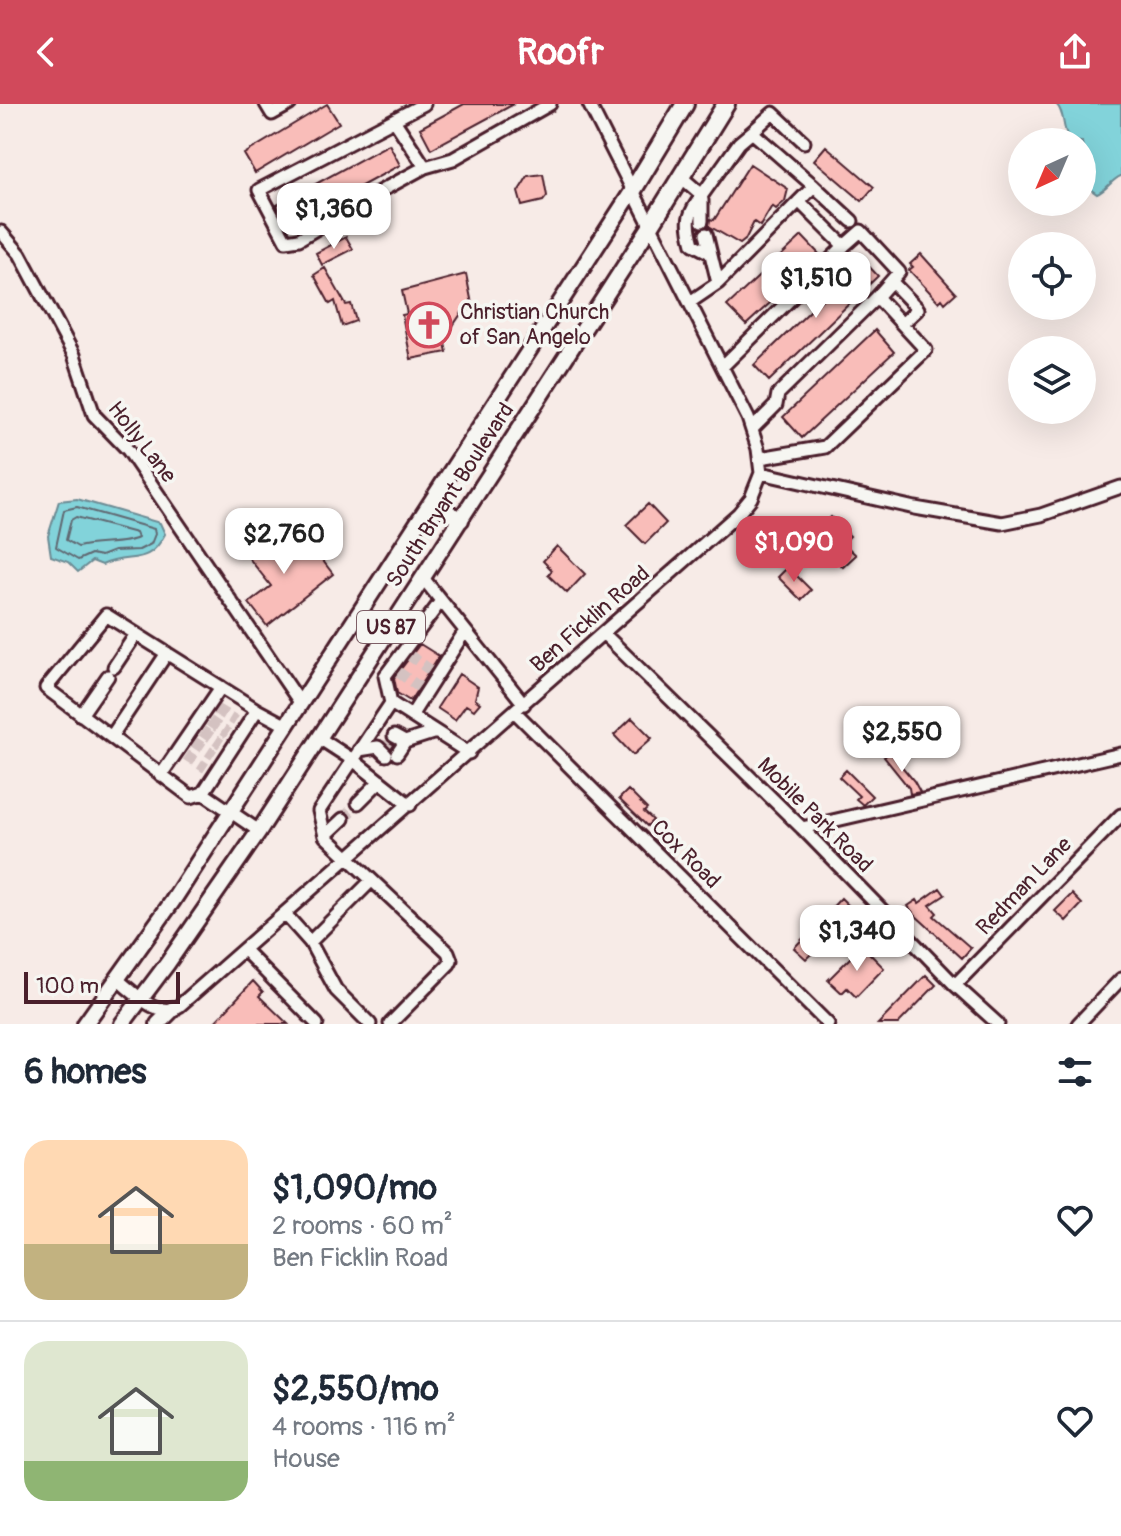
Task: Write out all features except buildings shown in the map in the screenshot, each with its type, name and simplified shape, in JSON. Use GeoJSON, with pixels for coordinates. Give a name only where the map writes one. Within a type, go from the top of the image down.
{"type":"FeatureCollection","features":[{"type":"Feature","properties":{"kind":"highway","name":"South Bryant Boulevard"},"geometry":{"type":"LineString","coordinates":[[633,190],[685,104]]}},
{"type":"Feature","properties":{"kind":"highway","name":"South Bryant Boulevard"},"geometry":{"type":"LineString","coordinates":[[651,225],[726,104]]}},
{"type":"Feature","properties":{"kind":"main road","name":"South Bryant Boulevard"},"geometry":{"type":"LineString","coordinates":[[85,1024],[231,812],[633,190]]}},
{"type":"Feature","properties":{"kind":"main road","name":"South Bryant Boulevard"},"geometry":{"type":"LineString","coordinates":[[122,1024],[259,831],[651,225]]}},
{"type":"Feature","properties":{"kind":"main road"},"geometry":{"type":"LineString","coordinates":[[432,502],[461,520]]}},
{"type":"Feature","properties":{"kind":"main road"},"geometry":{"type":"LineString","coordinates":[[158,1024],[173,1009]]}},
{"type":"Feature","properties":{"kind":"street"},"geometry":{"type":"LineString","coordinates":[[266,104],[272,114],[290,104]]}},
{"type":"Feature","properties":{"kind":"street"},"geometry":{"type":"LineString","coordinates":[[424,104],[259,190],[286,241],[299,239],[425,167],[453,159],[550,104]]}},
{"type":"Feature","properties":{"kind":"street"},"geometry":{"type":"LineString","coordinates":[[589,104],[723,366],[752,429],[761,473],[915,508],[1002,523],[1041,515],[1121,487]]}},
{"type":"Feature","properties":{"kind":"street"},"geometry":{"type":"LineString","coordinates":[[710,253],[693,244],[687,225],[688,216],[739,143],[773,113],[804,142]]}},
{"type":"Feature","properties":{"kind":"street"},"geometry":{"type":"LineString","coordinates":[[394,120],[425,167]]}},
{"type":"Feature","properties":{"kind":"street"},"geometry":{"type":"LineString","coordinates":[[752,132],[852,221]]}},
{"type":"Feature","properties":{"kind":"street"},"geometry":{"type":"LineString","coordinates":[[680,176],[702,195]]}},
{"type":"Feature","properties":{"kind":"street"},"geometry":{"type":"LineString","coordinates":[[690,302],[718,283],[814,186]]}},
{"type":"Feature","properties":{"kind":"street"},"geometry":{"type":"LineString","coordinates":[[702,195],[702,221]]}},
{"type":"Feature","properties":{"kind":"street"},"geometry":{"type":"LineString","coordinates":[[799,201],[844,246]]}},
{"type":"Feature","properties":{"kind":"street"},"geometry":{"type":"LineString","coordinates":[[723,366],[861,231],[899,272],[778,394],[776,405],[752,429]]}},
{"type":"Feature","properties":{"kind":"street","name":"Holly Lane"},"geometry":{"type":"LineString","coordinates":[[1,232],[20,254],[74,355],[94,415],[128,450],[301,704]]}},
{"type":"Feature","properties":{"kind":"street"},"geometry":{"type":"LineString","coordinates":[[706,234],[718,283]]}},
{"type":"Feature","properties":{"kind":"street"},"geometry":{"type":"LineString","coordinates":[[891,281],[918,309],[902,324]]}},
{"type":"Feature","properties":{"kind":"street"},"geometry":{"type":"LineString","coordinates":[[760,458],[825,447],[926,350],[877,297]]}},
{"type":"Feature","properties":{"kind":"street","name":"Ben Ficklin Road"},"geometry":{"type":"LineString","coordinates":[[173,1009],[410,805],[738,514],[751,498],[761,473]]}},
{"type":"Feature","properties":{"kind":"street","name":"Cox Road"},"geometry":{"type":"LineString","coordinates":[[423,578],[519,708],[828,1024]]}},
{"type":"Feature","properties":{"kind":"street"},"geometry":{"type":"LineString","coordinates":[[441,601],[395,670],[385,676],[391,703],[469,753]]}},
{"type":"Feature","properties":{"kind":"street"},"geometry":{"type":"LineString","coordinates":[[203,793],[191,797],[46,688],[106,615],[287,726]]}},
{"type":"Feature","properties":{"kind":"street"},"geometry":{"type":"LineString","coordinates":[[411,716],[434,672],[465,631]]}},
{"type":"Feature","properties":{"kind":"street"},"geometry":{"type":"LineString","coordinates":[[81,715],[136,634]]}},
{"type":"Feature","properties":{"kind":"street","name":"Mobile Park Road"},"geometry":{"type":"LineString","coordinates":[[604,634],[802,828],[955,985],[998,1024]]}},
{"type":"Feature","properties":{"kind":"street"},"geometry":{"type":"LineString","coordinates":[[111,737],[167,653]]}},
{"type":"Feature","properties":{"kind":"street"},"geometry":{"type":"LineString","coordinates":[[373,654],[395,670]]}},
{"type":"Feature","properties":{"kind":"street"},"geometry":{"type":"LineString","coordinates":[[161,775],[182,752],[212,707],[221,687]]}},
{"type":"Feature","properties":{"kind":"street"},"geometry":{"type":"LineString","coordinates":[[390,1024],[451,960],[448,952],[325,836],[319,811],[391,703]]}},
{"type":"Feature","properties":{"kind":"street"},"geometry":{"type":"LineString","coordinates":[[203,793],[211,771],[229,742],[241,724],[257,710]]}},
{"type":"Feature","properties":{"kind":"street"},"geometry":{"type":"LineString","coordinates":[[356,755],[436,732]]}},
{"type":"Feature","properties":{"kind":"street"},"geometry":{"type":"LineString","coordinates":[[319,738],[356,755],[380,781],[410,805]]}},
{"type":"Feature","properties":{"kind":"street"},"geometry":{"type":"LineString","coordinates":[[802,828],[1121,754]]}},
{"type":"Feature","properties":{"kind":"street"},"geometry":{"type":"LineString","coordinates":[[358,803],[380,781]]}},
{"type":"Feature","properties":{"kind":"street"},"geometry":{"type":"LineString","coordinates":[[203,793],[259,831]]}},
{"type":"Feature","properties":{"kind":"street","name":"Redman Lane"},"geometry":{"type":"LineString","coordinates":[[955,985],[1121,815]]}},
{"type":"Feature","properties":{"kind":"street"},"geometry":{"type":"LineString","coordinates":[[325,836],[343,819]]}},
{"type":"Feature","properties":{"kind":"street"},"geometry":{"type":"LineString","coordinates":[[310,942],[371,881]]}},
{"type":"Feature","properties":{"kind":"street"},"geometry":{"type":"LineString","coordinates":[[285,914],[310,942],[336,990],[370,1024]]}},
{"type":"Feature","properties":{"kind":"street"},"geometry":{"type":"LineString","coordinates":[[244,950],[317,1024]]}},
{"type":"Feature","properties":{"kind":"street"},"geometry":{"type":"LineString","coordinates":[[1078,1024],[1121,979]]}},
{"type":"Feature","properties":{"kind":"street"},"geometry":{"type":"LineString","coordinates":[[118,980],[160,1010],[173,1009]]}},
{"type":"Feature","properties":{"kind":"water"},"geometry":{"type":"Polygon","coordinates":[[[1056,104],[1121,104],[1121,176],[1097,194],[1096,128],[1065,128],[1056,104]]]}},
{"type":"Feature","properties":{"kind":"water"},"geometry":{"type":"Polygon","coordinates":[[[77,499],[160,523],[165,534],[159,545],[145,555],[102,565],[92,561],[78,572],[68,562],[51,556],[48,536],[59,501],[77,499]]]}},
{"type":"Feature","properties":{"kind":"tunnel"},"geometry":{"type":"LineString","coordinates":[[409,655],[430,670]]}},
{"type":"Feature","properties":{"kind":"tunnel"},"geometry":{"type":"LineString","coordinates":[[398,672],[419,687]]}},
{"type":"Feature","properties":{"kind":"tunnel"},"geometry":{"type":"LineString","coordinates":[[216,709],[236,721]]}},
{"type":"Feature","properties":{"kind":"tunnel"},"geometry":{"type":"LineString","coordinates":[[209,721],[228,734]]}},
{"type":"Feature","properties":{"kind":"tunnel"},"geometry":{"type":"LineString","coordinates":[[202,731],[221,744]]}},
{"type":"Feature","properties":{"kind":"tunnel"},"geometry":{"type":"LineString","coordinates":[[194,742],[214,755]]}},
{"type":"Feature","properties":{"kind":"tunnel"},"geometry":{"type":"LineString","coordinates":[[384,746],[395,744]]}},
{"type":"Feature","properties":{"kind":"tunnel"},"geometry":{"type":"LineString","coordinates":[[186,755],[206,768]]}},
{"type":"Feature","properties":{"kind":"tunnel"},"geometry":{"type":"LineString","coordinates":[[343,819],[358,803]]}},
{"type":"Feature","properties":{"kind":"place","name":"Christian Church of San Angelo"},"geometry":{"type":"Point","coordinates":[429,325]}}]}
